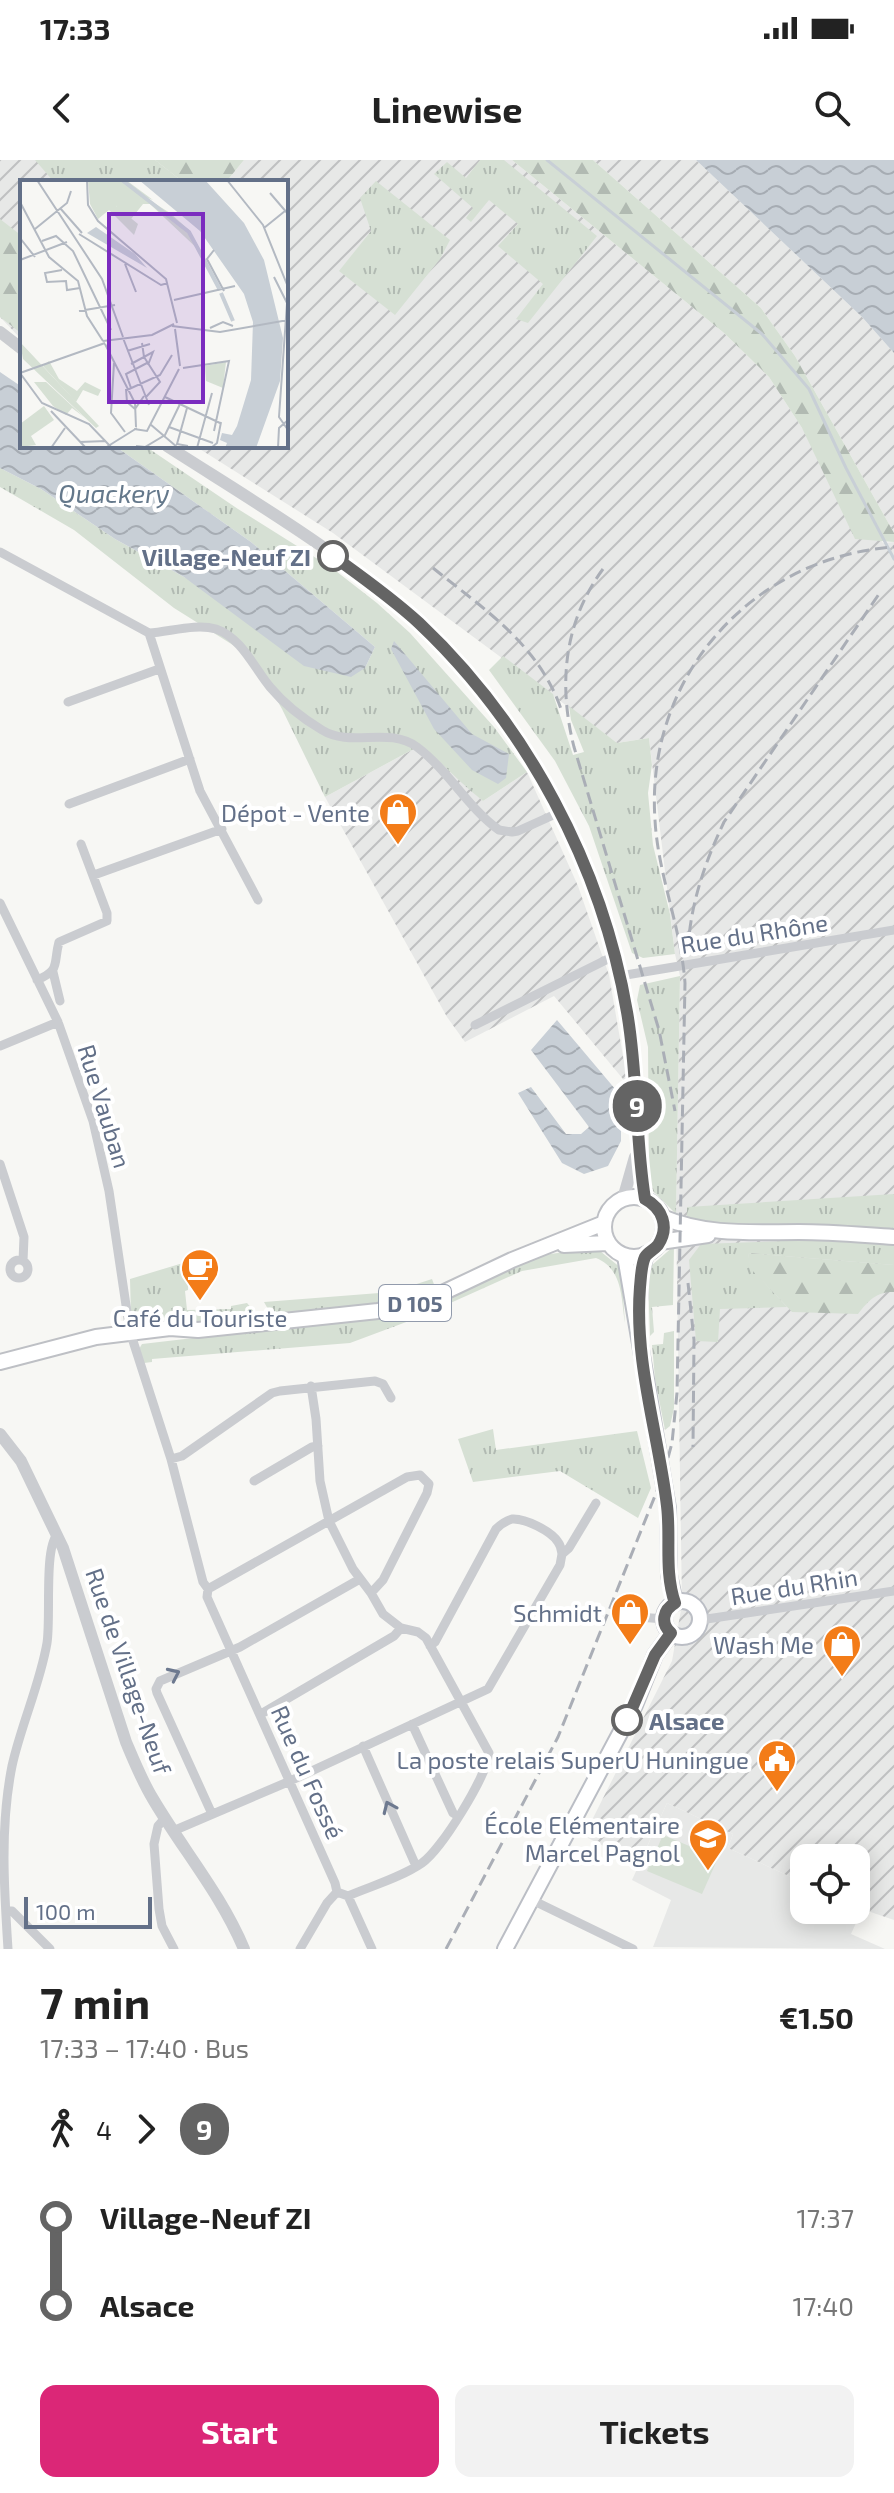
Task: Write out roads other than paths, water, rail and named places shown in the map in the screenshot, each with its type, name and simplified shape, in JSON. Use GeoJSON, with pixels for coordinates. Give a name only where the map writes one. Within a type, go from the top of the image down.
{"type":"FeatureCollection","features":[{"type":"Feature","properties":{"kind":"main road"},"geometry":{"type":"LineString","coordinates":[[623,1199],[645,1199],[656,1206],[662,1217],[664,1230],[660,1242],[646,1254],[625,1256],[608,1243],[604,1223],[610,1208],[623,1199]]}},
{"type":"Feature","properties":{"kind":"main road"},"geometry":{"type":"LineString","coordinates":[[662,1217],[684,1226],[729,1233]]}},
{"type":"Feature","properties":{"kind":"main road","name":"D 105"},"geometry":{"type":"LineString","coordinates":[[0,1362],[75,1344],[94,1346],[132,1337],[172,1338],[198,1330],[405,1306],[436,1296],[512,1260],[604,1223]]}},
{"type":"Feature","properties":{"kind":"main road"},"geometry":{"type":"LineString","coordinates":[[660,1242],[729,1233],[812,1232],[894,1237]]}},
{"type":"Feature","properties":{"kind":"main road","name":"D 105"},"geometry":{"type":"LineString","coordinates":[[546,1247],[608,1243]]}},
{"type":"Feature","properties":{"kind":"main road"},"geometry":{"type":"LineString","coordinates":[[638,1334],[641,1272],[646,1254]]}},
{"type":"Feature","properties":{"kind":"main road"},"geometry":{"type":"LineString","coordinates":[[625,1256],[668,1508],[669,1575],[675,1603]]}},
{"type":"Feature","properties":{"kind":"main road"},"geometry":{"type":"LineString","coordinates":[[687,1602],[697,1609],[700,1620],[691,1635],[680,1637],[667,1629],[664,1619],[667,1609],[675,1603],[687,1602]]}},
{"type":"Feature","properties":{"kind":"main road"},"geometry":{"type":"LineString","coordinates":[[505,1949],[635,1705],[655,1655],[671,1633]]}},
{"type":"Feature","properties":{"kind":"street"},"geometry":{"type":"LineString","coordinates":[[0,332],[20,347]]}},
{"type":"Feature","properties":{"kind":"street"},"geometry":{"type":"LineString","coordinates":[[170,448],[313,542],[381,591],[419,624],[488,701],[538,773],[578,849],[620,976],[633,1048],[638,1142],[645,1199]]}},
{"type":"Feature","properties":{"kind":"street"},"geometry":{"type":"LineString","coordinates":[[0,552],[149,633],[217,629],[239,645],[269,686],[295,712],[327,733],[341,738],[397,738],[416,746],[499,830],[518,831],[560,812]]}},
{"type":"Feature","properties":{"kind":"street"},"geometry":{"type":"LineString","coordinates":[[149,633],[200,791],[258,900]]}},
{"type":"Feature","properties":{"kind":"street"},"geometry":{"type":"LineString","coordinates":[[68,702],[159,669]]}},
{"type":"Feature","properties":{"kind":"street"},"geometry":{"type":"LineString","coordinates":[[69,804],[190,759]]}},
{"type":"Feature","properties":{"kind":"street"},"geometry":{"type":"LineString","coordinates":[[94,875],[222,829]]}},
{"type":"Feature","properties":{"kind":"street"},"geometry":{"type":"LineString","coordinates":[[60,1001],[53,972],[59,942],[107,921],[107,913],[81,844]]}},
{"type":"Feature","properties":{"kind":"street","name":"Rue Vauban"},"geometry":{"type":"LineString","coordinates":[[0,903],[58,1022],[93,1121],[109,1191],[132,1337],[171,1459],[211,1605]]}},
{"type":"Feature","properties":{"kind":"street","name":"Rue du Rhône"},"geometry":{"type":"LineString","coordinates":[[620,976],[894,930]]}},
{"type":"Feature","properties":{"kind":"street"},"geometry":{"type":"LineString","coordinates":[[475,1025],[614,956]]}},
{"type":"Feature","properties":{"kind":"street"},"geometry":{"type":"LineString","coordinates":[[37,980],[53,972]]}},
{"type":"Feature","properties":{"kind":"street"},"geometry":{"type":"LineString","coordinates":[[0,1046],[58,1022]]}},
{"type":"Feature","properties":{"kind":"street"},"geometry":{"type":"LineString","coordinates":[[623,1199],[638,1142]]}},
{"type":"Feature","properties":{"kind":"street"},"geometry":{"type":"LineString","coordinates":[[0,1164],[5,1193],[24,1237],[23,1261]]}},
{"type":"Feature","properties":{"kind":"street"},"geometry":{"type":"LineString","coordinates":[[171,1459],[182,1456],[272,1393],[311,1386],[375,1381],[383,1384],[391,1398]]}},
{"type":"Feature","properties":{"kind":"street"},"geometry":{"type":"LineString","coordinates":[[300,1949],[337,1892],[348,1896],[416,1866],[433,1853],[458,1816],[488,1762],[489,1753],[426,1638],[418,1632],[401,1628],[383,1614],[329,1521],[320,1481],[311,1386]]}},
{"type":"Feature","properties":{"kind":"street","name":"Rue de Village-Neuf"},"geometry":{"type":"LineString","coordinates":[[0,1434],[21,1461],[57,1535],[138,1772],[173,1831],[221,1901],[244,1949]]}},
{"type":"Feature","properties":{"kind":"street"},"geometry":{"type":"LineString","coordinates":[[254,1481],[318,1446]]}},
{"type":"Feature","properties":{"kind":"street"},"geometry":{"type":"LineString","coordinates":[[208,1589],[407,1477],[420,1475],[429,1484],[427,1493],[383,1580],[371,1593]]}},
{"type":"Feature","properties":{"kind":"street"},"geometry":{"type":"LineString","coordinates":[[562,1554],[569,1548],[596,1503]]}},
{"type":"Feature","properties":{"kind":"street"},"geometry":{"type":"LineString","coordinates":[[173,1831],[290,1781],[488,1689],[560,1565],[562,1554],[558,1541],[524,1520],[501,1524],[430,1646]]}},
{"type":"Feature","properties":{"kind":"street"},"geometry":{"type":"LineString","coordinates":[[8,1949],[3,1865],[5,1808],[12,1767],[47,1644],[51,1590],[49,1558],[52,1540],[57,1535]]}},
{"type":"Feature","properties":{"kind":"street"},"geometry":{"type":"LineString","coordinates":[[212,1814],[156,1689],[160,1681],[232,1650],[360,1579]]}},
{"type":"Feature","properties":{"kind":"street","name":"Rue du Rhin"},"geometry":{"type":"LineString","coordinates":[[700,1620],[894,1591]]}},
{"type":"Feature","properties":{"kind":"street","name":"Rue du Fossé"},"geometry":{"type":"LineString","coordinates":[[211,1605],[337,1892]]}},
{"type":"Feature","properties":{"kind":"street"},"geometry":{"type":"LineString","coordinates":[[620,1620],[639,1617],[664,1619]]}},
{"type":"Feature","properties":{"kind":"street"},"geometry":{"type":"LineString","coordinates":[[261,1714],[394,1636],[401,1628]]}},
{"type":"Feature","properties":{"kind":"street"},"geometry":{"type":"LineString","coordinates":[[412,1724],[453,1813],[458,1816]]}},
{"type":"Feature","properties":{"kind":"street"},"geometry":{"type":"LineString","coordinates":[[363,1746],[416,1866]]}},
{"type":"Feature","properties":{"kind":"street"},"geometry":{"type":"LineString","coordinates":[[165,1818],[158,1826],[154,1844],[162,1926],[174,1949]]}},
{"type":"Feature","properties":{"kind":"street"},"geometry":{"type":"LineString","coordinates":[[348,1896],[372,1949]]}},
{"type":"Feature","properties":{"kind":"street"},"geometry":{"type":"LineString","coordinates":[[532,1900],[633,1949]]}},
{"type":"Feature","properties":{"kind":"street"},"geometry":{"type":"LineString","coordinates":[[6,1911],[12,1911],[50,1949]]}},
{"type":"Feature","properties":{"kind":"water"},"geometry":{"type":"Polygon","coordinates":[[[696,160],[894,160],[894,353],[862,317],[696,160]]]}},
{"type":"Feature","properties":{"kind":"water","name":"Quackery"},"geometry":{"type":"Polygon","coordinates":[[[0,372],[20,386],[20,448],[118,448],[251,542],[375,647],[365,668],[351,677],[304,666],[184,577],[115,539],[41,489],[0,468],[0,372]]]}},
{"type":"Feature","properties":{"kind":"water"},"geometry":{"type":"Polygon","coordinates":[[[394,641],[472,734],[509,754],[506,778],[498,784],[472,770],[434,729],[391,649],[394,641]]]}},
{"type":"Feature","properties":{"kind":"water"},"geometry":{"type":"Polygon","coordinates":[[[557,1020],[621,1096],[621,1141],[608,1166],[584,1174],[562,1163],[518,1093],[531,1087],[566,1134],[581,1134],[589,1127],[531,1050],[557,1020]]]}},
{"type":"Feature","properties":{"kind":"waterway"},"geometry":{"type":"LineString","coordinates":[[547,160],[762,334],[809,389],[894,559]]}},
{"type":"Feature","properties":{"kind":"railway"},"geometry":{"type":"LineString","coordinates":[[446,1949],[558,1737],[663,1476],[672,1443],[677,1393],[685,983],[660,861],[655,820],[657,768],[668,718],[689,673],[718,634],[753,600],[795,574],[843,556],[894,547]]}},
{"type":"Feature","properties":{"kind":"railway"},"geometry":{"type":"LineString","coordinates":[[433,568],[490,614],[524,647],[551,686],[561,709]]}},
{"type":"Feature","properties":{"kind":"railway"},"geometry":{"type":"LineString","coordinates":[[603,569],[590,589],[572,632],[566,677],[569,723],[659,1030],[675,1111]]}},
{"type":"Feature","properties":{"kind":"railway"},"geometry":{"type":"LineString","coordinates":[[688,950],[700,884],[724,822],[879,594]]}},
{"type":"Feature","properties":{"kind":"railway"},"geometry":{"type":"LineString","coordinates":[[688,1283],[694,1340],[693,1447]]}},
{"type":"Feature","properties":{"kind":"place","name":"Village-Neuf ZI"},"geometry":{"type":"Point","coordinates":[333,556]}},
{"type":"Feature","properties":{"kind":"place","name":"Dépot - Vente"},"geometry":{"type":"Point","coordinates":[398,846]}},
{"type":"Feature","properties":{"kind":"place","name":"Café du Touriste"},"geometry":{"type":"Point","coordinates":[200,1302]}},
{"type":"Feature","properties":{"kind":"place","name":"Schmidt"},"geometry":{"type":"Point","coordinates":[630,1646]}},
{"type":"Feature","properties":{"kind":"place","name":"Wash Me"},"geometry":{"type":"Point","coordinates":[842,1678]}},
{"type":"Feature","properties":{"kind":"place","name":"Alsace"},"geometry":{"type":"Point","coordinates":[627,1720]}},
{"type":"Feature","properties":{"kind":"place","name":"La poste relais SuperU Huningue"},"geometry":{"type":"Point","coordinates":[777,1793]}},
{"type":"Feature","properties":{"kind":"place","name":"École Elémentaire Marcel Pagnol"},"geometry":{"type":"Point","coordinates":[708,1872]}}]}
